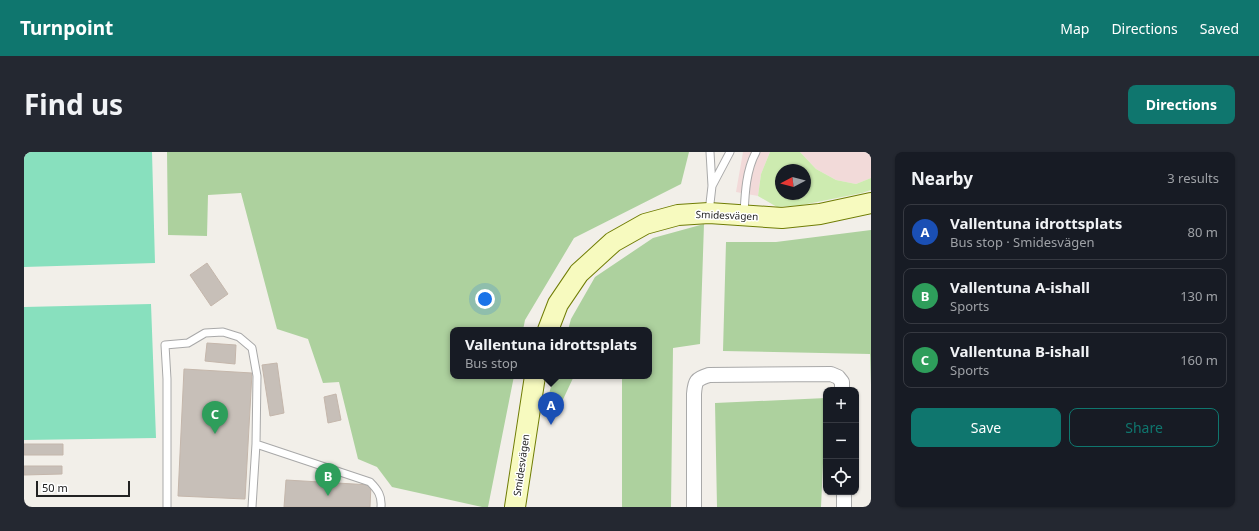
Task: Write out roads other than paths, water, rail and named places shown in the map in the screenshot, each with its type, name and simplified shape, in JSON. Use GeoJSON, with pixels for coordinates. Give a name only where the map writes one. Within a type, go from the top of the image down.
{"type":"FeatureCollection","features":[{"type":"Feature","properties":{"kind":"main road","name":"Smidesvägen"},"geometry":{"type":"LineString","coordinates":[[549,327],[558,304],[579,273],[613,242],[645,224],[678,215],[709,213],[782,218],[820,214],[868,202]]}},
{"type":"Feature","properties":{"kind":"main road","name":"Smidesvägen"},"geometry":{"type":"LineString","coordinates":[[515,507],[535,379]]}},
{"type":"Feature","properties":{"kind":"street"},"geometry":{"type":"LineString","coordinates":[[694,507],[694,394],[695,383],[700,378],[709,375],[831,374],[838,377],[842,382],[842,387]]}},
{"type":"Feature","properties":{"kind":"street"},"geometry":{"type":"LineString","coordinates":[[844,495],[844,507]]}},
{"type":"Feature","properties":{"kind":"lane"},"geometry":{"type":"LineString","coordinates":[[709,213],[712,186],[710,152]]}},
{"type":"Feature","properties":{"kind":"lane"},"geometry":{"type":"LineString","coordinates":[[712,186],[730,152]]}},
{"type":"Feature","properties":{"kind":"lane"},"geometry":{"type":"LineString","coordinates":[[744,215],[748,177],[756,152]]}},
{"type":"Feature","properties":{"kind":"lane"},"geometry":{"type":"LineString","coordinates":[[167,507],[167,379],[165,345],[188,343],[205,333],[223,332],[239,337],[252,348],[257,376],[256,444],[252,507]]}},
{"type":"Feature","properties":{"kind":"lane"},"geometry":{"type":"LineString","coordinates":[[256,444],[370,482],[382,498],[381,507]]}},
{"type":"Feature","properties":{"kind":"place","name":"Vallentuna idrottsplats"},"geometry":{"type":"Point","coordinates":[551,425]}},
{"type":"Feature","properties":{"kind":"place","name":"Vallentuna B-ishall"},"geometry":{"type":"Point","coordinates":[215,434]}},
{"type":"Feature","properties":{"kind":"place","name":"Vallentuna A-ishall"},"geometry":{"type":"Point","coordinates":[328,496]}}]}
